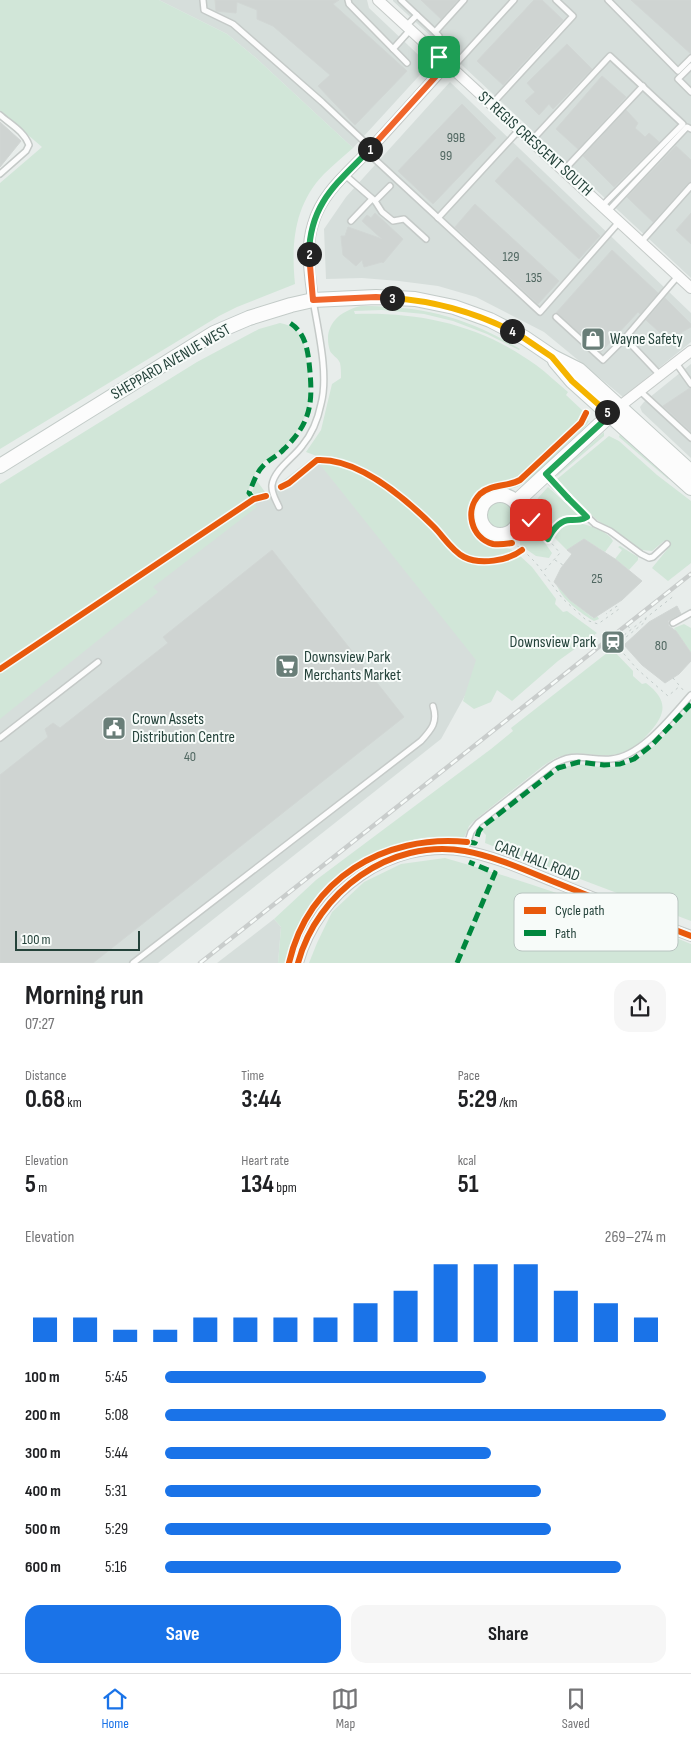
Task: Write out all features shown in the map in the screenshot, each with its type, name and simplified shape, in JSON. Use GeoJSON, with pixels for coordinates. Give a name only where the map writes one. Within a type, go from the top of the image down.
{"type":"FeatureCollection","features":[{"type":"Feature","properties":{"kind":"main road","name":"SHEPPARD AVENUE WEST"},"geometry":{"type":"LineString","coordinates":[[0,466],[214,333],[249,318],[313,300],[383,297],[454,307],[490,320],[524,338],[552,357],[572,381],[615,410],[691,472]]}},
{"type":"Feature","properties":{"kind":"main road","name":"SHEPPARD AVENUE WEST"},"geometry":{"type":"LineString","coordinates":[[615,410],[691,488]]}},
{"type":"Feature","properties":{"kind":"main road"},"geometry":{"type":"LineString","coordinates":[[516,502],[615,410]]}},
{"type":"Feature","properties":{"kind":"street","name":"ST REGIS CRESCENT SOUTH"},"geometry":{"type":"LineString","coordinates":[[378,0],[691,288]]}},
{"type":"Feature","properties":{"kind":"street"},"geometry":{"type":"LineString","coordinates":[[313,300],[309,244],[313,223],[322,202],[345,175],[449,67]]}},
{"type":"Feature","properties":{"kind":"street"},"geometry":{"type":"LineString","coordinates":[[615,410],[691,351]]}},
{"type":"Feature","properties":{"kind":"street","name":"CARL HALL ROAD"},"geometry":{"type":"LineString","coordinates":[[298,963],[307,937],[323,910],[334,897],[357,877],[388,861],[420,851],[464,851],[499,860],[582,893]]}},
{"type":"Feature","properties":{"kind":"street","name":"CARL HALL ROAD"},"geometry":{"type":"LineString","coordinates":[[678,931],[691,936]]}},
{"type":"Feature","properties":{"kind":"lane"},"geometry":{"type":"LineString","coordinates":[[203,0],[204,10],[233,24],[540,312],[619,222]]}},
{"type":"Feature","properties":{"kind":"lane"},"geometry":{"type":"LineString","coordinates":[[348,0],[349,4],[407,63]]}},
{"type":"Feature","properties":{"kind":"lane"},"geometry":{"type":"LineString","coordinates":[[401,0],[439,36],[429,48]]}},
{"type":"Feature","properties":{"kind":"lane"},"geometry":{"type":"LineString","coordinates":[[435,32],[464,0]]}},
{"type":"Feature","properties":{"kind":"lane"},"geometry":{"type":"LineString","coordinates":[[449,67],[514,0]]}},
{"type":"Feature","properties":{"kind":"lane"},"geometry":{"type":"LineString","coordinates":[[492,104],[573,16],[556,0]]}},
{"type":"Feature","properties":{"kind":"lane"},"geometry":{"type":"LineString","coordinates":[[608,0],[678,71],[691,58]]}},
{"type":"Feature","properties":{"kind":"lane"},"geometry":{"type":"LineString","coordinates":[[393,49],[417,15]]}},
{"type":"Feature","properties":{"kind":"lane"},"geometry":{"type":"LineString","coordinates":[[532,140],[610,56],[643,86],[683,124],[605,209]]}},
{"type":"Feature","properties":{"kind":"lane"},"geometry":{"type":"LineString","coordinates":[[691,66],[678,79],[691,92]]}},
{"type":"Feature","properties":{"kind":"lane"},"geometry":{"type":"LineString","coordinates":[[564,170],[643,86]]}},
{"type":"Feature","properties":{"kind":"lane"},"geometry":{"type":"LineString","coordinates":[[0,115],[21,132],[27,138],[29,144],[26,151],[0,174]]}},
{"type":"Feature","properties":{"kind":"lane"},"geometry":{"type":"LineString","coordinates":[[605,209],[687,127],[691,129]]}},
{"type":"Feature","properties":{"kind":"lane"},"geometry":{"type":"LineString","coordinates":[[438,218],[520,129]]}},
{"type":"Feature","properties":{"kind":"lane"},"geometry":{"type":"LineString","coordinates":[[345,175],[374,200],[382,212],[393,221],[404,218],[426,239]]}},
{"type":"Feature","properties":{"kind":"lane"},"geometry":{"type":"LineString","coordinates":[[351,221],[390,186]]}},
{"type":"Feature","properties":{"kind":"lane"},"geometry":{"type":"LineString","coordinates":[[641,242],[691,186]]}},
{"type":"Feature","properties":{"kind":"lane"},"geometry":{"type":"LineString","coordinates":[[556,317],[603,360],[625,338],[678,276]]}},
{"type":"Feature","properties":{"kind":"lane"},"geometry":{"type":"LineString","coordinates":[[279,507],[272,492],[272,484],[276,475],[302,446],[310,434],[322,402],[324,381],[313,300]]}},
{"type":"Feature","properties":{"kind":"lane"},"geometry":{"type":"LineString","coordinates":[[625,338],[660,375]]}},
{"type":"Feature","properties":{"kind":"lane"},"geometry":{"type":"LineString","coordinates":[[676,363],[691,384]]}},
{"type":"Feature","properties":{"kind":"lane"},"geometry":{"type":"LineString","coordinates":[[639,391],[691,438]]}},
{"type":"Feature","properties":{"kind":"lane"},"geometry":{"type":"LineString","coordinates":[[546,474],[587,517],[645,556],[653,557],[667,544]]}},
{"type":"Feature","properties":{"kind":"lane"},"geometry":{"type":"LineString","coordinates":[[673,623],[690,615]]}},
{"type":"Feature","properties":{"kind":"lane"},"geometry":{"type":"LineString","coordinates":[[0,738],[98,662]]}},
{"type":"Feature","properties":{"kind":"lane"},"geometry":{"type":"LineString","coordinates":[[464,851],[470,832],[478,823],[550,766],[572,757],[583,756],[611,759],[631,754],[648,741],[690,696]]}},
{"type":"Feature","properties":{"kind":"lane"},"geometry":{"type":"LineString","coordinates":[[133,963],[421,740],[431,729],[436,716],[433,706]]}},
{"type":"Feature","properties":{"kind":"path"},"geometry":{"type":"LineString","coordinates":[[548,539],[554,528],[565,520],[578,520],[587,517]]}},
{"type":"Feature","properties":{"kind":"path"},"geometry":{"type":"LineString","coordinates":[[531,520],[560,553],[543,572]]}},
{"type":"Feature","properties":{"kind":"path"},"geometry":{"type":"LineString","coordinates":[[504,545],[512,543],[522,549],[543,572],[554,590],[586,620],[598,624],[609,617],[620,609],[617,606],[605,613],[609,617]]}},
{"type":"Feature","properties":{"kind":"path"},"geometry":{"type":"LineString","coordinates":[[554,559],[563,565]]}},
{"type":"Feature","properties":{"kind":"path"},"geometry":{"type":"LineString","coordinates":[[615,644],[645,622],[647,617],[674,595]]}},
{"type":"Feature","properties":{"kind":"path"},"geometry":{"type":"LineString","coordinates":[[628,626],[634,634]]}},
{"type":"Feature","properties":{"kind":"path"},"geometry":{"type":"LineString","coordinates":[[611,639],[636,669],[668,696],[680,686]]}},
{"type":"Feature","properties":{"kind":"path"},"geometry":{"type":"LineString","coordinates":[[674,678],[690,696]]}},
{"type":"Feature","properties":{"kind":"shaded area"},"geometry":{"type":"Polygon","coordinates":[[[159,0],[367,0],[369,8],[429,65],[353,148],[256,58],[227,34],[159,0]]]}},
{"type":"Feature","properties":{"kind":"shaded area"},"geometry":{"type":"Polygon","coordinates":[[[691,0],[691,278],[393,1],[691,0]]]}},
{"type":"Feature","properties":{"kind":"shaded area"},"geometry":{"type":"Polygon","coordinates":[[[450,82],[691,313],[691,342],[623,397],[544,332],[476,297],[438,286],[399,281],[362,278],[326,279],[324,229],[346,197],[450,82]]]}},
{"type":"Feature","properties":{"kind":"shaded area"},"geometry":{"type":"Polygon","coordinates":[[[691,364],[691,458],[642,412],[640,407],[691,364]]]}},
{"type":"Feature","properties":{"kind":"shaded area"},"geometry":{"type":"Polygon","coordinates":[[[317,454],[483,663],[441,739],[158,963],[0,963],[0,704],[317,454]]]}},
{"type":"Feature","properties":{"kind":"shaded area"},"geometry":{"type":"Polygon","coordinates":[[[274,919],[281,927],[278,963],[217,963],[274,919]]]}},
{"type":"Feature","properties":{"kind":"green space"},"geometry":{"type":"Polygon","coordinates":[[[0,0],[159,0],[227,34],[256,58],[353,148],[327,171],[306,199],[297,226],[295,240],[295,284],[219,316],[0,449],[0,183],[42,147],[0,111],[0,0]]]}},
{"type":"Feature","properties":{"kind":"green space"},"geometry":{"type":"Polygon","coordinates":[[[361,306],[425,311],[463,321],[481,329],[520,349],[453,321],[424,314],[382,310],[354,311],[355,314],[379,314],[427,319],[450,324],[494,340],[515,351],[540,368],[568,392],[566,395],[582,410],[583,415],[579,421],[520,476],[486,488],[473,497],[469,519],[475,535],[486,544],[508,548],[515,552],[492,559],[475,558],[462,554],[430,520],[378,478],[343,461],[322,458],[306,452],[321,430],[332,384],[341,378],[340,363],[330,351],[328,342],[330,327],[339,316],[361,306]]]}},
{"type":"Feature","properties":{"kind":"green space"},"geometry":{"type":"Polygon","coordinates":[[[280,323],[295,330],[304,343],[309,380],[309,405],[293,437],[283,448],[262,463],[257,469],[247,494],[250,499],[0,666],[0,484],[197,362],[259,329],[280,323]]]}},
{"type":"Feature","properties":{"kind":"green space"},"geometry":{"type":"Polygon","coordinates":[[[587,420],[589,421],[585,427],[527,481],[513,488],[490,492],[475,506],[484,494],[496,489],[521,482],[587,420]]]}},
{"type":"Feature","properties":{"kind":"green space"},"geometry":{"type":"Polygon","coordinates":[[[604,432],[604,436],[556,477],[559,471],[604,432]]]}},
{"type":"Feature","properties":{"kind":"green space"},"geometry":{"type":"Polygon","coordinates":[[[620,434],[668,478],[668,479],[619,437],[620,434]]]}},
{"type":"Feature","properties":{"kind":"green space"},"geometry":{"type":"Polygon","coordinates":[[[609,436],[619,441],[657,475],[691,501],[691,563],[668,581],[652,568],[670,546],[664,541],[652,551],[642,550],[597,520],[556,480],[609,436]]]}},
{"type":"Feature","properties":{"kind":"green space"},"geometry":{"type":"Polygon","coordinates":[[[322,461],[356,470],[380,483],[413,509],[450,549],[464,559],[471,562],[485,563],[519,555],[532,567],[556,599],[555,604],[563,612],[567,611],[597,633],[558,661],[512,701],[497,690],[491,702],[474,709],[463,701],[476,660],[318,462],[322,461]]]}},
{"type":"Feature","properties":{"kind":"green space"},"geometry":{"type":"Polygon","coordinates":[[[257,481],[265,492],[255,496],[252,491],[257,481]]]}},
{"type":"Feature","properties":{"kind":"green space"},"geometry":{"type":"Polygon","coordinates":[[[548,487],[580,516],[577,519],[561,521],[547,531],[539,524],[533,509],[538,498],[548,487]]]}},
{"type":"Feature","properties":{"kind":"green space"},"geometry":{"type":"Polygon","coordinates":[[[501,501],[511,505],[515,515],[511,525],[501,529],[491,525],[487,515],[491,505],[501,501]]]}},
{"type":"Feature","properties":{"kind":"green space"},"geometry":{"type":"Polygon","coordinates":[[[253,503],[257,507],[153,587],[158,592],[0,719],[0,673],[253,503]]]}},
{"type":"Feature","properties":{"kind":"green space"},"geometry":{"type":"Polygon","coordinates":[[[569,522],[594,527],[606,533],[613,541],[605,552],[584,539],[567,550],[553,536],[559,527],[569,522]]]}},
{"type":"Feature","properties":{"kind":"green space"},"geometry":{"type":"Polygon","coordinates":[[[531,526],[534,527],[552,553],[549,558],[536,556],[520,545],[520,540],[531,526]]]}},
{"type":"Feature","properties":{"kind":"green space"},"geometry":{"type":"Polygon","coordinates":[[[620,546],[638,557],[638,560],[629,570],[615,559],[622,550],[618,547],[620,546]]]}},
{"type":"Feature","properties":{"kind":"green space"},"geometry":{"type":"Polygon","coordinates":[[[557,585],[570,600],[593,618],[597,616],[599,619],[594,621],[578,610],[567,601],[557,585]]]}},
{"type":"Feature","properties":{"kind":"green space"},"geometry":{"type":"Polygon","coordinates":[[[684,624],[691,628],[691,653],[674,628],[684,624]]]}},
{"type":"Feature","properties":{"kind":"green space"},"geometry":{"type":"Polygon","coordinates":[[[612,649],[633,671],[633,676],[642,684],[646,683],[653,689],[661,701],[662,713],[655,726],[643,740],[623,753],[602,755],[579,753],[554,759],[475,820],[469,826],[464,838],[459,837],[455,840],[429,837],[404,842],[380,852],[344,872],[323,888],[310,905],[295,933],[287,963],[278,963],[281,927],[274,919],[316,880],[491,749],[513,731],[511,728],[612,649]]]}},
{"type":"Feature","properties":{"kind":"green space"},"geometry":{"type":"Polygon","coordinates":[[[691,705],[691,921],[678,916],[678,893],[617,893],[485,843],[486,835],[481,830],[557,770],[578,764],[602,767],[623,765],[646,753],[665,735],[691,705]]]}},
{"type":"Feature","properties":{"kind":"green space"},"geometry":{"type":"Polygon","coordinates":[[[445,858],[558,893],[514,893],[514,951],[678,951],[678,939],[691,944],[691,963],[309,963],[332,912],[364,882],[401,864],[445,858]]]}},
{"type":"Feature","properties":{"kind":"building"},"geometry":{"type":"Polygon","coordinates":[[[215,0],[339,0],[333,4],[407,71],[355,125],[318,86],[330,75],[273,26],[257,19],[257,10],[237,2],[236,13],[216,11],[215,0]]]}},
{"type":"Feature","properties":{"kind":"building"},"geometry":{"type":"Polygon","coordinates":[[[421,0],[458,0],[441,19],[421,0]]]}},
{"type":"Feature","properties":{"kind":"building"},"geometry":{"type":"Polygon","coordinates":[[[534,0],[542,0],[563,20],[503,85],[477,61],[534,0]]]}},
{"type":"Feature","properties":{"kind":"building"},"geometry":{"type":"Polygon","coordinates":[[[631,0],[691,0],[691,54],[631,0]]]}},
{"type":"Feature","properties":{"kind":"building"},"geometry":{"type":"Polygon","coordinates":[[[567,44],[592,69],[553,109],[549,104],[539,115],[525,101],[535,92],[527,83],[567,44]]]}},
{"type":"Feature","properties":{"kind":"building"},"geometry":{"type":"Polygon","coordinates":[[[602,76],[626,97],[578,149],[556,129],[602,76]]]}},
{"type":"Feature","properties":{"kind":"building"},"geometry":{"type":"Polygon","coordinates":[[[462,104],[496,138],[433,204],[398,171],[462,104]]]}},
{"type":"Feature","properties":{"kind":"building"},"geometry":{"type":"Polygon","coordinates":[[[626,110],[638,123],[635,128],[645,137],[649,133],[659,142],[614,187],[583,156],[626,110]]]}},
{"type":"Feature","properties":{"kind":"building"},"geometry":{"type":"Polygon","coordinates":[[[0,122],[21,141],[0,167],[0,122]]]}},
{"type":"Feature","properties":{"kind":"building"},"geometry":{"type":"Polygon","coordinates":[[[676,146],[691,160],[691,182],[653,222],[627,197],[676,146]]]}},
{"type":"Feature","properties":{"kind":"building"},"geometry":{"type":"Polygon","coordinates":[[[517,157],[600,236],[579,259],[495,181],[517,157]]]}},
{"type":"Feature","properties":{"kind":"building"},"geometry":{"type":"Polygon","coordinates":[[[475,204],[559,281],[538,304],[455,227],[475,204]]]}},
{"type":"Feature","properties":{"kind":"building"},"geometry":{"type":"Polygon","coordinates":[[[375,213],[403,239],[383,263],[364,267],[362,260],[356,266],[343,255],[341,236],[345,236],[348,227],[382,239],[362,221],[367,215],[371,218],[375,213]]]}},
{"type":"Feature","properties":{"kind":"building"},"geometry":{"type":"Polygon","coordinates":[[[691,213],[691,244],[676,230],[691,213]]]}},
{"type":"Feature","properties":{"kind":"building"},"geometry":{"type":"Polygon","coordinates":[[[612,250],[658,293],[640,314],[638,312],[601,352],[556,313],[612,250]]]}},
{"type":"Feature","properties":{"kind":"building"},"geometry":{"type":"Polygon","coordinates":[[[665,298],[691,324],[691,327],[668,340],[646,320],[665,298]]]}},
{"type":"Feature","properties":{"kind":"building"},"geometry":{"type":"Polygon","coordinates":[[[691,388],[691,432],[663,406],[691,388]]]}},
{"type":"Feature","properties":{"kind":"building","name":"Downsview Park"},"geometry":{"type":"Polygon","coordinates":[[[584,539],[615,559],[642,581],[622,600],[594,618],[570,600],[554,582],[561,568],[572,554],[567,550],[584,539]]]}},
{"type":"Feature","properties":{"kind":"building"},"geometry":{"type":"Polygon","coordinates":[[[272,550],[404,717],[93,963],[0,963],[0,775],[48,737],[45,729],[53,723],[60,728],[168,643],[163,637],[272,550]]]}},
{"type":"Feature","properties":{"kind":"building","name":"Downsview Park"},"geometry":{"type":"Polygon","coordinates":[[[677,606],[681,614],[668,621],[669,626],[676,631],[691,653],[691,661],[679,674],[665,683],[642,665],[624,645],[649,622],[677,606]]]}},
{"type":"Feature","properties":{"kind":"railway"},"geometry":{"type":"LineString","coordinates":[[200,963],[691,574]]}},
{"type":"Feature","properties":{"kind":"marked path"},"geometry":{"type":"LineString","coordinates":[[254,499],[249,493],[258,472],[294,439],[301,429],[309,409],[311,388],[307,350],[302,335],[290,323]]}},
{"type":"Feature","properties":{"kind":"marked path"},"geometry":{"type":"LineString","coordinates":[[467,842],[475,843],[482,827],[558,768],[579,762],[604,765],[620,764],[634,759],[652,745],[691,704]]}},
{"type":"Feature","properties":{"kind":"marked path"},"geometry":{"type":"LineString","coordinates":[[457,963],[495,873],[469,862]]}},
{"type":"Feature","properties":{"kind":"cycle path"},"geometry":{"type":"LineString","coordinates":[[512,543],[493,544],[479,536],[472,523],[471,515],[475,500],[484,491],[520,480],[581,423],[586,413]]}},
{"type":"Feature","properties":{"kind":"cycle path"},"geometry":{"type":"LineString","coordinates":[[281,487],[289,483],[317,460],[333,461],[349,466],[381,482],[410,504],[464,557],[478,561],[494,561],[509,557],[522,550]]}},
{"type":"Feature","properties":{"kind":"cycle path"},"geometry":{"type":"LineString","coordinates":[[0,669],[254,499],[266,496]]}},
{"type":"Feature","properties":{"kind":"cycle path"},"geometry":{"type":"LineString","coordinates":[[289,963],[299,933],[313,908],[332,886],[354,868],[379,855],[407,846],[436,841],[467,842]]}},
{"type":"Feature","properties":{"kind":"cycle path"},"geometry":{"type":"LineString","coordinates":[[298,963],[308,937],[322,914],[339,893],[360,876],[384,862],[410,853],[437,849],[465,851],[523,869],[582,893]]}},
{"type":"Feature","properties":{"kind":"cycle path"},"geometry":{"type":"LineString","coordinates":[[678,931],[691,936]]}},
{"type":"Feature","properties":{"kind":"place","name":"Wayne Safety"},"geometry":{"type":"Point","coordinates":[593,339]}},
{"type":"Feature","properties":{"kind":"place","name":"Downsview Park"},"geometry":{"type":"Point","coordinates":[613,642]}},
{"type":"Feature","properties":{"kind":"place","name":"Downsview Park Merchants Market"},"geometry":{"type":"Point","coordinates":[287,666]}},
{"type":"Feature","properties":{"kind":"place","name":"Crown Assets Distribution Centre"},"geometry":{"type":"Point","coordinates":[114,728]}},
{"type":"Feature","properties":{"kind":"route"},"geometry":{"type":"LineString","coordinates":[[439,57],[447,64],[322,202],[310,233],[309,260],[313,300],[376,297],[415,300],[454,307],[490,320],[524,338],[552,357],[572,381],[610,415],[546,474],[587,517],[578,520],[565,520],[554,528],[548,539],[531,520]]}}]}
